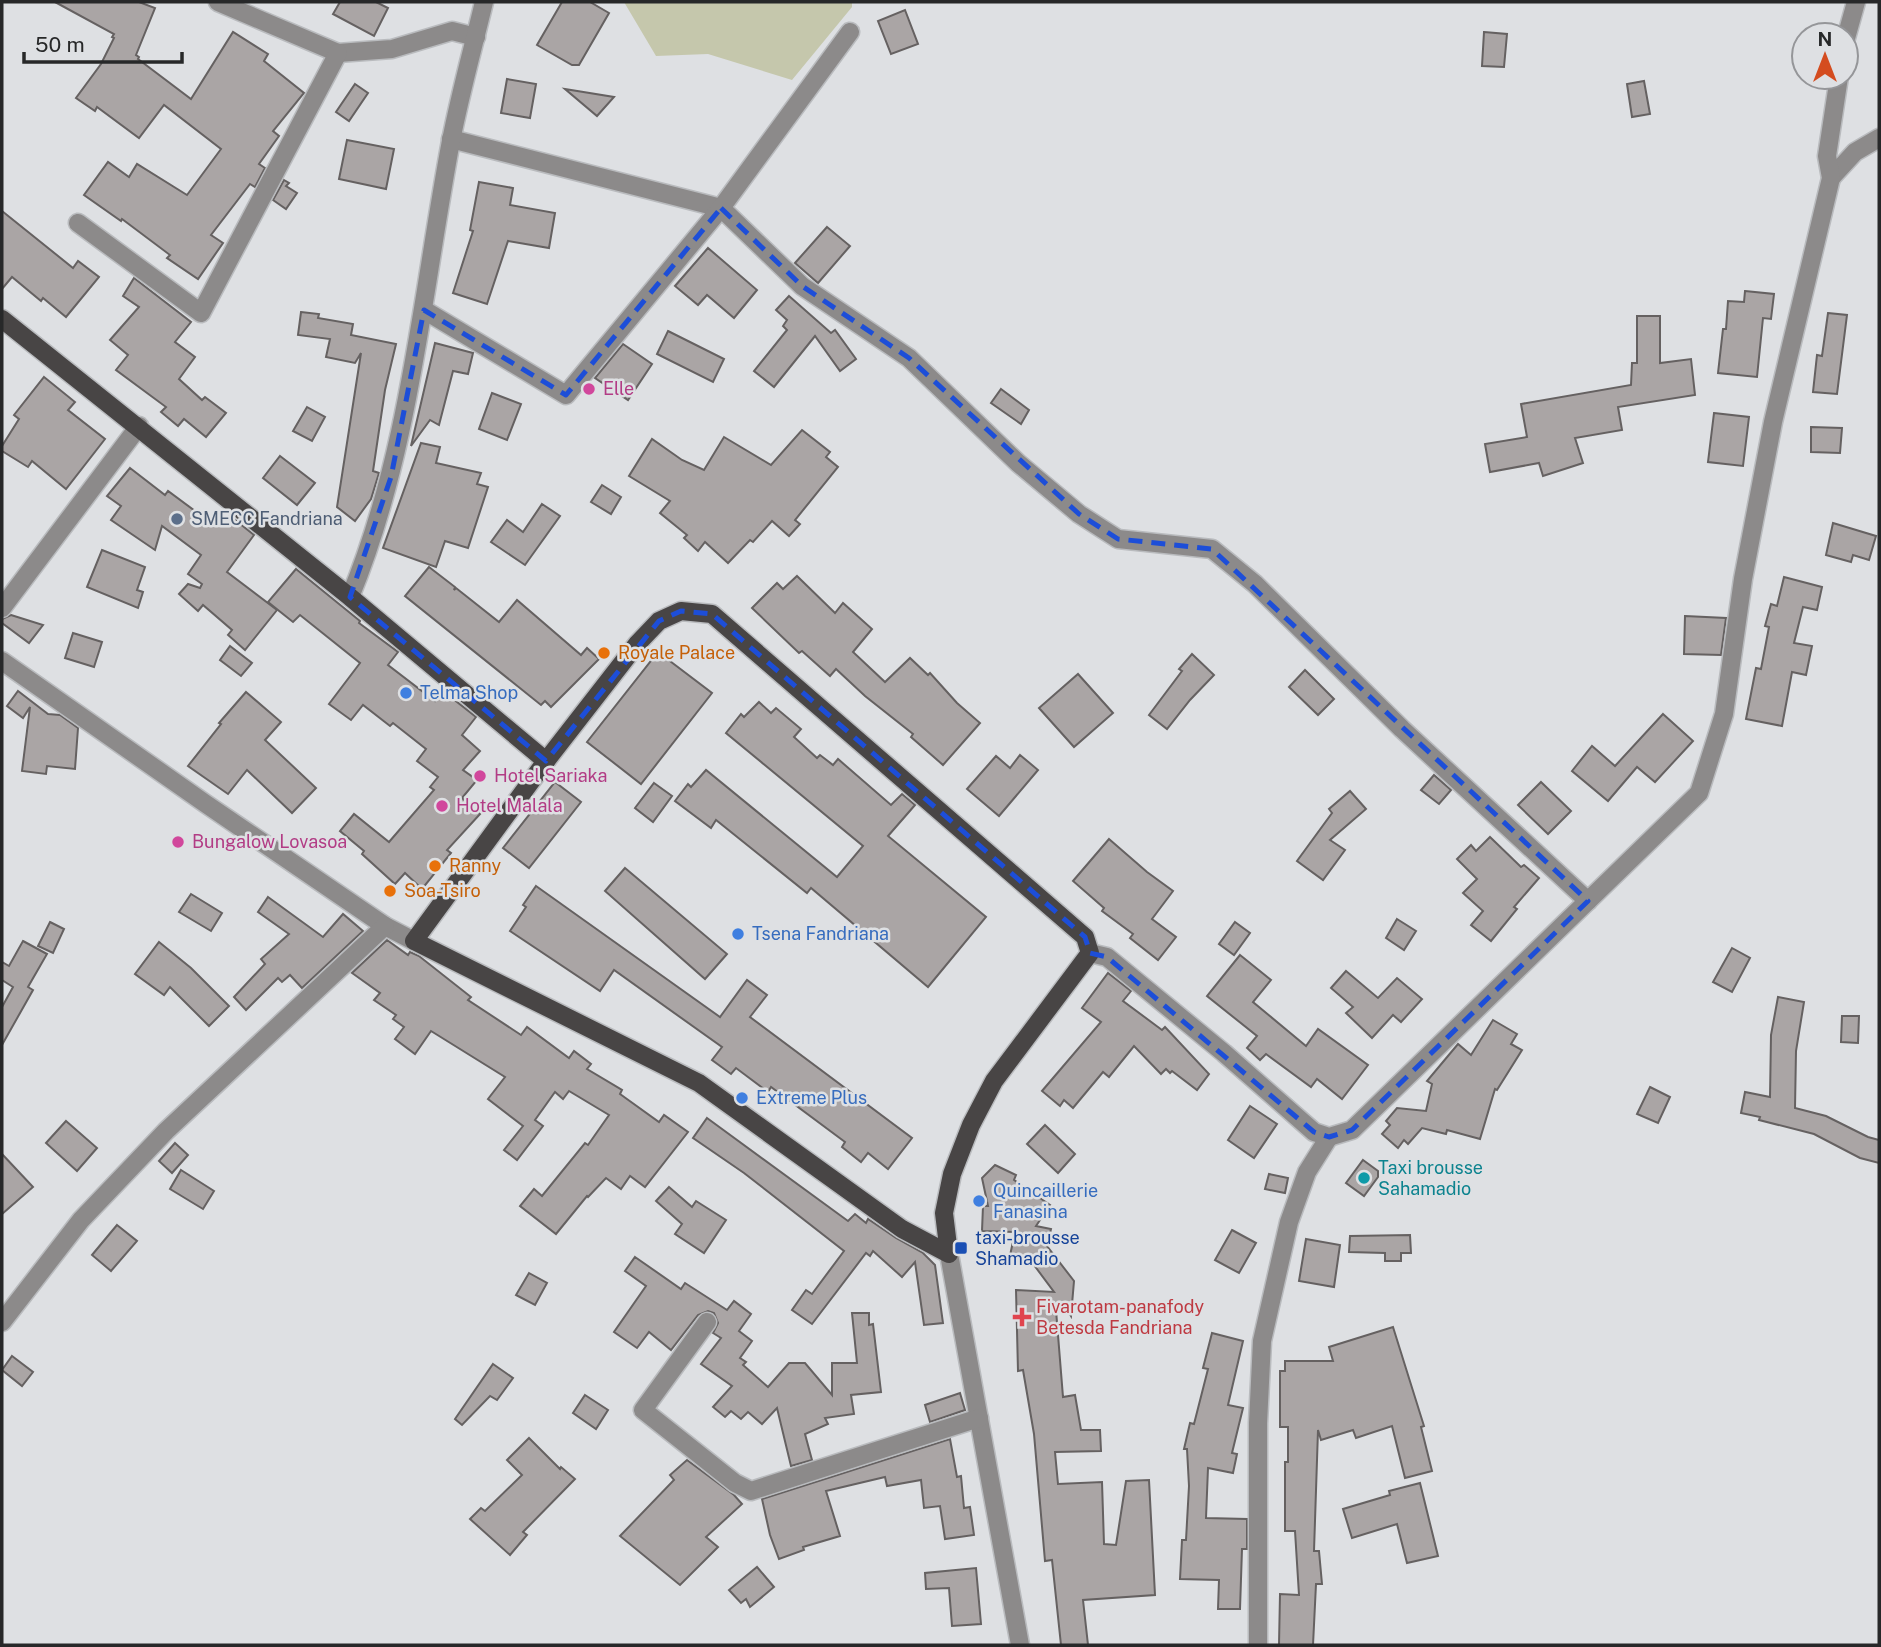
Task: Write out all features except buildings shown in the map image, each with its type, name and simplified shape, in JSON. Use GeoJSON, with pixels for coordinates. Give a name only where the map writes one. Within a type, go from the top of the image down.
{"type":"FeatureCollection","features":[{"type":"Feature","properties":{"kind":"main road"},"geometry":{"type":"LineString","coordinates":[[2,319],[350,597],[546,761]]}},
{"type":"Feature","properties":{"kind":"main road"},"geometry":{"type":"LineString","coordinates":[[681,611],[712,614],[1085,937],[1090,953],[994,1082],[971,1125],[952,1174],[944,1213],[949,1254],[902,1229],[699,1083],[414,941],[546,761],[637,644],[659,621],[681,611]]}},
{"type":"Feature","properties":{"kind":"street"},"geometry":{"type":"LineString","coordinates":[[218,2],[338,53],[392,49],[452,32],[475,37]]}},
{"type":"Feature","properties":{"kind":"street"},"geometry":{"type":"LineString","coordinates":[[350,597],[368,554],[391,477],[424,310],[451,139],[484,2]]}},
{"type":"Feature","properties":{"kind":"street"},"geometry":{"type":"LineString","coordinates":[[1851,21],[1856,2]]}},
{"type":"Feature","properties":{"kind":"street"},"geometry":{"type":"LineString","coordinates":[[424,310],[566,395],[721,208],[850,32]]}},
{"type":"Feature","properties":{"kind":"street"},"geometry":{"type":"LineString","coordinates":[[78,223],[201,313],[338,53]]}},
{"type":"Feature","properties":{"kind":"street"},"geometry":{"type":"LineString","coordinates":[[1090,953],[1107,957],[1224,1052],[1314,1132],[1329,1137],[1352,1130],[1699,793],[1724,714],[1743,579],[1773,422],[1831,178],[1827,156],[1837,91]]}},
{"type":"Feature","properties":{"kind":"street"},"geometry":{"type":"LineString","coordinates":[[1831,178],[1855,152],[1879,138]]}},
{"type":"Feature","properties":{"kind":"street"},"geometry":{"type":"LineString","coordinates":[[451,139],[721,208],[803,286],[909,358],[1018,463],[1079,514],[1118,539],[1212,550],[1255,584],[1402,729],[1588,901]]}},
{"type":"Feature","properties":{"kind":"street"},"geometry":{"type":"LineString","coordinates":[[2,608],[139,426]]}},
{"type":"Feature","properties":{"kind":"street"},"geometry":{"type":"LineString","coordinates":[[2,661],[385,926],[414,941]]}},
{"type":"Feature","properties":{"kind":"street"},"geometry":{"type":"LineString","coordinates":[[2,1322],[81,1220],[166,1131],[385,926]]}},
{"type":"Feature","properties":{"kind":"street"},"geometry":{"type":"LineString","coordinates":[[1258,1645],[1258,1423],[1262,1341],[1289,1222],[1307,1172],[1329,1137]]}},
{"type":"Feature","properties":{"kind":"street"},"geometry":{"type":"LineString","coordinates":[[949,1254],[1020,1645]]}},
{"type":"Feature","properties":{"kind":"street"},"geometry":{"type":"LineString","coordinates":[[707,1322],[643,1410],[735,1483],[751,1491],[979,1418]]}},
{"type":"Feature","properties":{"kind":"highlighted area"},"geometry":{"type":"Polygon","coordinates":[[[721,208],[802,286],[909,358],[1079,514],[1118,539],[1212,549],[1588,901],[1352,1130],[1329,1137],[1314,1132],[1107,957],[1090,953],[1085,937],[712,614],[681,611],[659,621],[546,761],[350,597],[391,477],[424,310],[566,395],[721,208]]]}},
{"type":"Feature","properties":{"kind":"green space"},"geometry":{"type":"Polygon","coordinates":[[[624,2],[852,2],[852,7],[792,80],[708,54],[656,56],[624,2]]]}},
{"type":"Feature","properties":{"kind":"place","name":"Elle"},"geometry":{"type":"Point","coordinates":[589,389]}},
{"type":"Feature","properties":{"kind":"place","name":"SMECC Fandriana"},"geometry":{"type":"Point","coordinates":[177,519]}},
{"type":"Feature","properties":{"kind":"place","name":"Royale Palace"},"geometry":{"type":"Point","coordinates":[604,653]}},
{"type":"Feature","properties":{"kind":"place","name":"Telma Shop"},"geometry":{"type":"Point","coordinates":[406,693]}},
{"type":"Feature","properties":{"kind":"place","name":"Hotel Sariaka"},"geometry":{"type":"Point","coordinates":[480,776]}},
{"type":"Feature","properties":{"kind":"place","name":"Hotel Malala"},"geometry":{"type":"Point","coordinates":[442,806]}},
{"type":"Feature","properties":{"kind":"place","name":"Bungalow Lovasoa"},"geometry":{"type":"Point","coordinates":[178,842]}},
{"type":"Feature","properties":{"kind":"place","name":"Ranny"},"geometry":{"type":"Point","coordinates":[435,866]}},
{"type":"Feature","properties":{"kind":"place","name":"Soa-Tsiro"},"geometry":{"type":"Point","coordinates":[390,891]}},
{"type":"Feature","properties":{"kind":"place","name":"Tsena Fandriana"},"geometry":{"type":"Point","coordinates":[738,934]}},
{"type":"Feature","properties":{"kind":"place","name":"Extreme Plus"},"geometry":{"type":"Point","coordinates":[742,1098]}},
{"type":"Feature","properties":{"kind":"place","name":"Taxi brousse Sahamadio"},"geometry":{"type":"Point","coordinates":[1364,1178]}},
{"type":"Feature","properties":{"kind":"place","name":"Quincaillerie Fanasina"},"geometry":{"type":"Point","coordinates":[979,1201]}},
{"type":"Feature","properties":{"kind":"place","name":"taxi-brousse Shamadio"},"geometry":{"type":"Point","coordinates":[961,1248]}},
{"type":"Feature","properties":{"kind":"place","name":"Fivarotam-panafody Betesda Fandriana"},"geometry":{"type":"Point","coordinates":[1022,1317]}}]}
